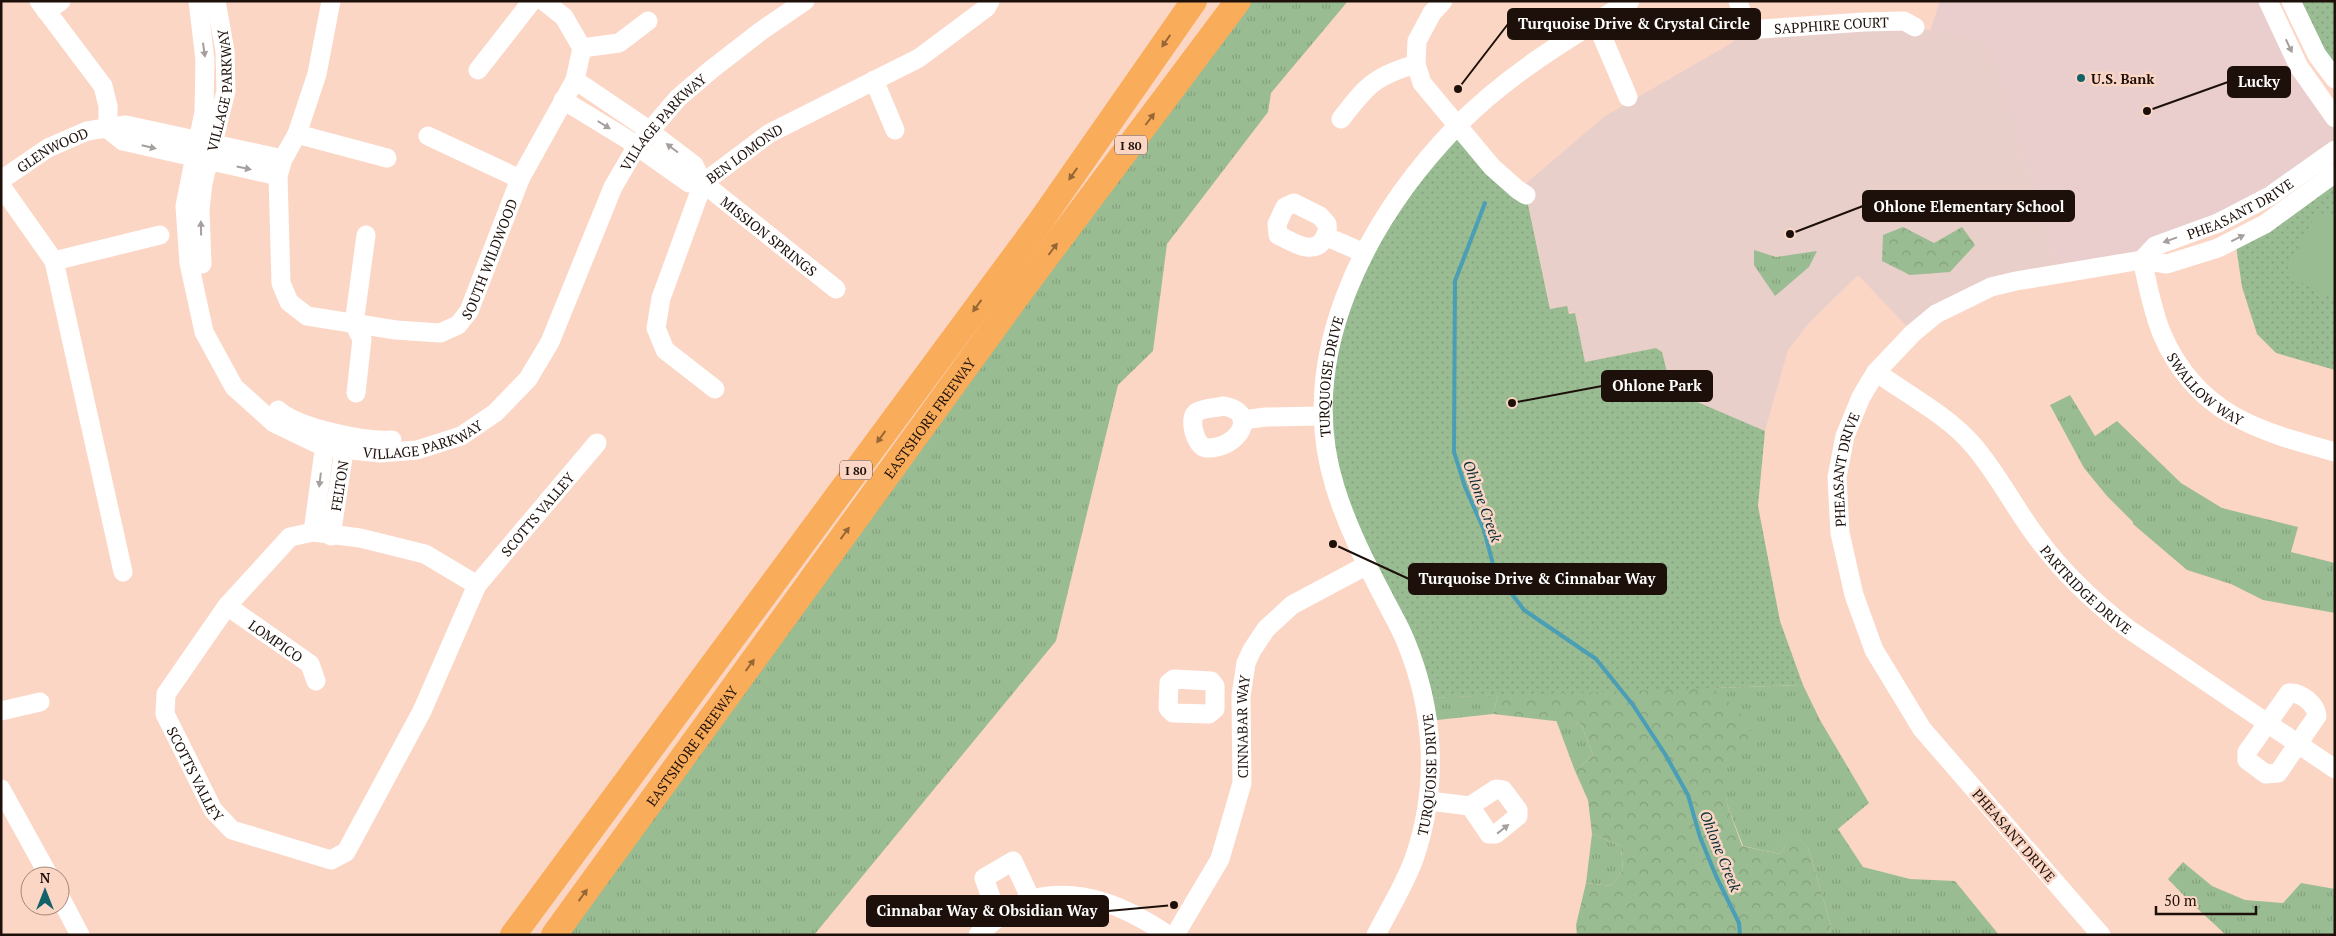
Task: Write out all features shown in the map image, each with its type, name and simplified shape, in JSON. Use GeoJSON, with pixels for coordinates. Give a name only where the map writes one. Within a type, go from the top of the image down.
{"type":"FeatureCollection","features":[{"type":"Feature","properties":{"kind":"highway","name":"EASTSHORE FREEWAY"},"geometry":{"type":"LineString","coordinates":[[513,935],[1040,222],[1194,1]]}},
{"type":"Feature","properties":{"kind":"highway","name":"EASTSHORE FREEWAY"},"geometry":{"type":"LineString","coordinates":[[554,935],[1024,288],[1238,1]]}},
{"type":"Feature","properties":{"kind":"street","name":"VILLAGE PARKWAY"},"geometry":{"type":"LineString","coordinates":[[198,1],[205,60],[206,88],[203,183],[200,210],[201,261],[216,328],[244,379],[281,413],[325,440],[345,443],[380,453],[417,450],[460,436],[495,413],[528,379],[550,342],[632,143],[645,128],[712,69],[761,30],[805,1]]}},
{"type":"Feature","properties":{"kind":"street","name":"VILLAGE PARKWAY"},"geometry":{"type":"LineString","coordinates":[[204,151],[226,91],[226,70],[216,1]]}},
{"type":"Feature","properties":{"kind":"street"},"geometry":{"type":"LineString","coordinates":[[280,168],[297,134],[317,74],[331,1]]}},
{"type":"Feature","properties":{"kind":"street"},"geometry":{"type":"LineString","coordinates":[[478,70],[532,1]]}},
{"type":"Feature","properties":{"kind":"street"},"geometry":{"type":"LineString","coordinates":[[544,1],[564,17],[582,48],[619,43],[648,21]]}},
{"type":"Feature","properties":{"kind":"street","name":"VILLAGE PARKWAY"},"geometry":{"type":"LineString","coordinates":[[645,128],[669,90],[704,59],[783,1]]}},
{"type":"Feature","properties":{"kind":"street","name":"BEN LOMOND"},"geometry":{"type":"LineString","coordinates":[[715,389],[665,350],[656,328],[661,298],[703,183],[770,133],[919,58],[986,8],[990,1]]}},
{"type":"Feature","properties":{"kind":"street"},"geometry":{"type":"LineString","coordinates":[[1444,1],[1432,13],[1417,42],[1416,64],[1422,83],[1492,168],[1526,195]]}},
{"type":"Feature","properties":{"kind":"street","name":"TURQUOISE DRIVE"},"geometry":{"type":"LineString","coordinates":[[1376,935],[1415,857],[1429,801],[1432,750],[1425,698],[1406,641],[1346,520],[1334,485],[1321,416],[1325,371],[1334,328],[1347,290],[1364,253],[1407,186],[1457,126],[1524,69],[1630,1]]}},
{"type":"Feature","properties":{"kind":"street","name":"SAPPHIRE COURT"},"geometry":{"type":"LineString","coordinates":[[1738,1],[1747,30],[1904,21],[1915,27]]}},
{"type":"Feature","properties":{"kind":"street"},"geometry":{"type":"LineString","coordinates":[[2268,1],[2299,67],[2335,118]]}},
{"type":"Feature","properties":{"kind":"street"},"geometry":{"type":"LineString","coordinates":[[2291,1],[2317,55],[2335,79]]}},
{"type":"Feature","properties":{"kind":"street"},"geometry":{"type":"LineString","coordinates":[[49,5],[103,86],[108,106],[108,129]]}},
{"type":"Feature","properties":{"kind":"street"},"geometry":{"type":"LineString","coordinates":[[1596,22],[1628,97]]}},
{"type":"Feature","properties":{"kind":"street","name":"SOUTH WILDWOOD"},"geometry":{"type":"LineString","coordinates":[[280,168],[281,283],[289,302],[307,316],[354,324],[440,333],[458,325],[469,311],[520,179],[574,80],[582,48]]}},
{"type":"Feature","properties":{"kind":"street"},"geometry":{"type":"LineString","coordinates":[[1341,119],[1372,82],[1383,75],[1416,64]]}},
{"type":"Feature","properties":{"kind":"street","name":"MISSION SPRINGS"},"geometry":{"type":"LineString","coordinates":[[574,80],[645,128],[694,165],[703,183],[836,290]]}},
{"type":"Feature","properties":{"kind":"street"},"geometry":{"type":"LineString","coordinates":[[874,80],[895,130]]}},
{"type":"Feature","properties":{"kind":"street","name":"MISSION SPRINGS"},"geometry":{"type":"LineString","coordinates":[[563,100],[632,143],[689,184],[703,183]]}},
{"type":"Feature","properties":{"kind":"street","name":"GLENWOOD"},"geometry":{"type":"LineString","coordinates":[[1,180],[48,148],[87,131],[126,125],[204,151],[280,168]]}},
{"type":"Feature","properties":{"kind":"street"},"geometry":{"type":"LineString","coordinates":[[297,134],[387,158]]}},
{"type":"Feature","properties":{"kind":"street"},"geometry":{"type":"LineString","coordinates":[[428,136],[520,179]]}},
{"type":"Feature","properties":{"kind":"street","name":"PHEASANT DRIVE"},"geometry":{"type":"LineString","coordinates":[[2142,260],[2155,246],[2218,223],[2270,196],[2335,150]]}},
{"type":"Feature","properties":{"kind":"street","name":"PHEASANT DRIVE"},"geometry":{"type":"LineString","coordinates":[[2101,935],[1922,729],[1874,650],[1854,595],[1840,533],[1838,477],[1841,450],[1849,423],[1861,397],[1876,372],[1912,333],[1936,314],[1991,287],[2025,279],[2142,260],[2167,264],[2218,248],[2265,224],[2335,173]]}},
{"type":"Feature","properties":{"kind":"street"},"geometry":{"type":"LineString","coordinates":[[1,186],[54,261],[123,572]]}},
{"type":"Feature","properties":{"kind":"street"},"geometry":{"type":"LineString","coordinates":[[54,261],[160,235]]}},
{"type":"Feature","properties":{"kind":"street"},"geometry":{"type":"LineString","coordinates":[[356,393],[362,339],[354,324],[366,235]]}},
{"type":"Feature","properties":{"kind":"street"},"geometry":{"type":"LineString","coordinates":[[1325,236],[1364,253]]}},
{"type":"Feature","properties":{"kind":"street","name":"SWALLOW WAY"},"geometry":{"type":"LineString","coordinates":[[2142,260],[2162,334],[2178,362],[2199,389],[2223,410],[2250,426],[2335,452]]}},
{"type":"Feature","properties":{"kind":"street","name":"PARTRIDGE DRIVE"},"geometry":{"type":"LineString","coordinates":[[1876,372],[1963,435],[1982,456],[2046,550],[2095,602],[2126,628],[2335,769]]}},
{"type":"Feature","properties":{"kind":"street"},"geometry":{"type":"LineString","coordinates":[[1242,420],[1266,416],[1321,416]]}},
{"type":"Feature","properties":{"kind":"street","name":"FELTON"},"geometry":{"type":"LineString","coordinates":[[322,534],[325,440]]}},
{"type":"Feature","properties":{"kind":"street","name":"FELTON"},"geometry":{"type":"LineString","coordinates":[[322,534],[345,443]]}},
{"type":"Feature","properties":{"kind":"street","name":"SCOTTS VALLEY"},"geometry":{"type":"LineString","coordinates":[[477,585],[425,554],[360,538],[322,534],[290,537],[227,606],[166,694],[165,714],[213,810],[232,830],[331,860],[346,852],[422,711],[477,585],[597,443]]}},
{"type":"Feature","properties":{"kind":"street","name":"CINNABAR WAY"},"geometry":{"type":"LineString","coordinates":[[1176,935],[1220,859],[1242,782],[1241,696],[1246,662],[1258,639],[1292,605],[1367,565]]}},
{"type":"Feature","properties":{"kind":"street","name":"LOMPICO"},"geometry":{"type":"LineString","coordinates":[[227,606],[310,664],[316,681]]}},
{"type":"Feature","properties":{"kind":"street"},"geometry":{"type":"LineString","coordinates":[[2289,693],[2297,694],[2316,708],[2317,716],[2278,772],[2266,774],[2250,763],[2246,756],[2266,722],[2289,693]]}},
{"type":"Feature","properties":{"kind":"street"},"geometry":{"type":"LineString","coordinates":[[1215,696],[1241,696]]}},
{"type":"Feature","properties":{"kind":"street"},"geometry":{"type":"LineString","coordinates":[[1,711],[40,702]]}},
{"type":"Feature","properties":{"kind":"street"},"geometry":{"type":"LineString","coordinates":[[1,789],[43,866]]}},
{"type":"Feature","properties":{"kind":"street"},"geometry":{"type":"LineString","coordinates":[[1429,801],[1470,806]]}},
{"type":"Feature","properties":{"kind":"street"},"geometry":{"type":"LineString","coordinates":[[998,917],[984,878],[1013,861],[1031,899]]}},
{"type":"Feature","properties":{"kind":"street"},"geometry":{"type":"LineString","coordinates":[[978,935],[998,917],[1031,899],[1072,895],[1111,903],[1143,918],[1168,935]]}},
{"type":"Feature","properties":{"kind":"street"},"geometry":{"type":"LineString","coordinates":[[70,916],[80,935]]}},
{"type":"Feature","properties":{"kind":"shaded area"},"geometry":{"type":"Polygon","coordinates":[[[1940,1],[2268,1],[2335,118],[2335,150],[2142,260],[2057,273],[2000,78],[1986,43],[1930,31],[1940,1]]]}},
{"type":"Feature","properties":{"kind":"shaded area"},"geometry":{"type":"Polygon","coordinates":[[[1915,27],[1986,43],[2000,78],[2057,273],[2016,281],[1913,333],[1858,275],[1809,323],[1788,350],[1765,431],[1672,391],[1662,352],[1656,348],[1585,362],[1575,313],[1551,310],[1526,195],[1518,190],[1605,116],[1730,44],[1747,30],[1915,27]]]}},
{"type":"Feature","properties":{"kind":"green space"},"geometry":{"type":"Polygon","coordinates":[[[1238,1],[1348,1],[1271,93],[1268,112],[1167,244],[1153,351],[1118,385],[1056,641],[814,935],[554,935],[1238,1]]]}},
{"type":"Feature","properties":{"kind":"green space"},"geometry":{"type":"Polygon","coordinates":[[[2291,1],[2335,1],[2335,79],[2291,1]]]}},
{"type":"Feature","properties":{"kind":"green space"},"geometry":{"type":"Polygon","coordinates":[[[1457,126],[1526,195],[1550,309],[1567,306],[1569,314],[1575,313],[1585,362],[1656,348],[1662,352],[1672,391],[1765,431],[1758,506],[1780,621],[1803,685],[1425,698],[1367,565],[1321,416],[1347,290],[1457,126]]]}},
{"type":"Feature","properties":{"kind":"green space"},"geometry":{"type":"Polygon","coordinates":[[[2335,173],[2335,370],[2276,353],[2257,334],[2242,287],[2235,239],[2335,173]]]}},
{"type":"Feature","properties":{"kind":"green space"},"geometry":{"type":"Polygon","coordinates":[[[2327,212],[2335,216],[2335,300],[2293,278],[2288,267],[2316,215],[2327,212]]]}},
{"type":"Feature","properties":{"kind":"green space"},"geometry":{"type":"Polygon","coordinates":[[[1903,227],[1934,243],[1962,227],[1975,245],[1950,272],[1910,275],[1882,261],[1883,235],[1903,227]]]}},
{"type":"Feature","properties":{"kind":"green space"},"geometry":{"type":"Polygon","coordinates":[[[1754,250],[1776,257],[1817,251],[1809,267],[1775,296],[1754,265],[1754,250]]]}},
{"type":"Feature","properties":{"kind":"green space"},"geometry":{"type":"Polygon","coordinates":[[[1518,313],[1712,688],[1739,711],[1752,735],[1724,772],[1727,804],[1742,846],[1780,854],[1794,830],[1809,850],[1831,926],[1828,935],[1577,935],[1576,925],[1586,883],[1611,886],[1623,870],[1621,846],[1592,834],[1588,800],[1575,771],[1593,755],[1581,724],[1493,714],[1498,695],[1518,313]]]}},
{"type":"Feature","properties":{"kind":"green space"},"geometry":{"type":"Polygon","coordinates":[[[2070,395],[2095,436],[2117,421],[2181,483],[2222,508],[2298,527],[2291,552],[2335,563],[2335,613],[2263,600],[2231,584],[2187,570],[2133,524],[2084,468],[2050,405],[2070,395]]]}},
{"type":"Feature","properties":{"kind":"green space"},"geometry":{"type":"Polygon","coordinates":[[[1803,685],[1820,720],[1869,803],[1838,829],[1863,867],[1910,879],[1955,881],[1999,935],[1828,935],[1831,926],[1809,850],[1794,831],[1780,854],[1743,846],[1727,804],[1712,688],[1803,685]]]}},
{"type":"Feature","properties":{"kind":"green space"},"geometry":{"type":"Polygon","coordinates":[[[1498,695],[1493,714],[1428,721],[1425,698],[1498,695]]]}},
{"type":"Feature","properties":{"kind":"green space"},"geometry":{"type":"Polygon","coordinates":[[[1556,720],[1581,724],[1593,755],[1575,771],[1556,720]]]}},
{"type":"Feature","properties":{"kind":"green space"},"geometry":{"type":"Polygon","coordinates":[[[1592,834],[1621,846],[1623,870],[1611,886],[1586,883],[1592,834]]]}},
{"type":"Feature","properties":{"kind":"green space"},"geometry":{"type":"Polygon","coordinates":[[[2183,862],[2212,886],[2245,900],[2283,903],[2301,883],[2335,889],[2335,935],[2226,935],[2168,879],[2183,862]]]}},
{"type":"Feature","properties":{"kind":"waterway","name":"Ohlone Creek"},"geometry":{"type":"LineString","coordinates":[[1485,203],[1455,281],[1454,452],[1465,487],[1484,530],[1495,572],[1524,610],[1596,659],[1633,705],[1665,754],[1688,795],[1700,837],[1716,876],[1739,923],[1740,935]]}},
{"type":"Feature","properties":{"kind":"place","name":"U.S. Bank"},"geometry":{"type":"Point","coordinates":[2081,78]}},
{"type":"Feature","properties":{"kind":"place","name":"Turquoise Drive & Crystal Circle"},"geometry":{"type":"Point","coordinates":[1458,89]}},
{"type":"Feature","properties":{"kind":"place","name":"Lucky"},"geometry":{"type":"Point","coordinates":[2147,111]}},
{"type":"Feature","properties":{"kind":"place","name":"Ohlone Elementary School"},"geometry":{"type":"Point","coordinates":[1790,234]}},
{"type":"Feature","properties":{"kind":"place","name":"Ohlone Park"},"geometry":{"type":"Point","coordinates":[1512,403]}},
{"type":"Feature","properties":{"kind":"place","name":"Turquoise Drive & Cinnabar Way"},"geometry":{"type":"Point","coordinates":[1333,544]}},
{"type":"Feature","properties":{"kind":"place","name":"Cinnabar Way & Obsidian Way"},"geometry":{"type":"Point","coordinates":[1174,905]}}]}
